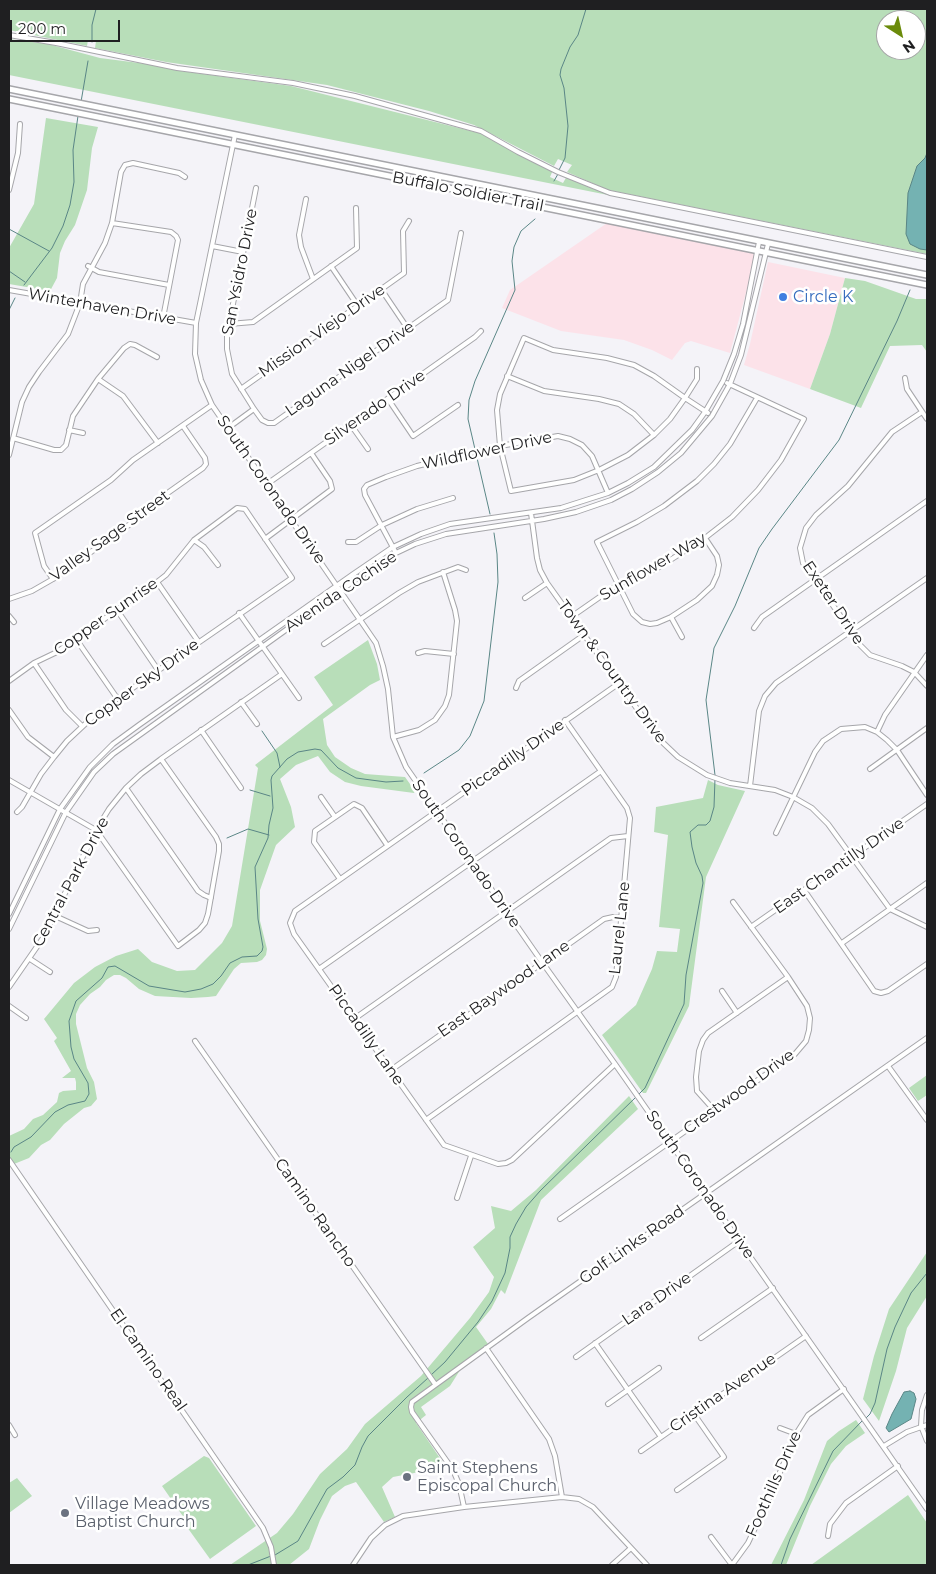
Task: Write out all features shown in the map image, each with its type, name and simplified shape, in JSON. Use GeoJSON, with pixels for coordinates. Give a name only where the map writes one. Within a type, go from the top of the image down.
{"type":"FeatureCollection","features":[{"type":"Feature","properties":{"kind":"main road","name":"Buffalo Soldier Trail"},"geometry":{"type":"LineString","coordinates":[[9,90],[927,275]]}},
{"type":"Feature","properties":{"kind":"main road","name":"Buffalo Soldier Trail"},"geometry":{"type":"LineString","coordinates":[[9,99],[927,285]]}},
{"type":"Feature","properties":{"kind":"street"},"geometry":{"type":"LineString","coordinates":[[9,35],[177,68],[293,83],[355,96],[481,131],[558,172],[610,193],[927,257]]}},
{"type":"Feature","properties":{"kind":"street"},"geometry":{"type":"LineString","coordinates":[[9,190],[15,167],[20,124]]}},
{"type":"Feature","properties":{"kind":"street","name":"South Coronado Drive"},"geometry":{"type":"LineString","coordinates":[[235,135],[196,323],[195,354],[201,380],[212,404],[376,643],[383,666],[394,737],[406,767],[506,912],[635,1092],[927,1508]]}},
{"type":"Feature","properties":{"kind":"street"},"geometry":{"type":"LineString","coordinates":[[9,454],[22,402],[29,387],[68,334],[80,303],[83,284],[89,267],[105,243],[112,222],[125,165],[133,163],[179,173],[185,177]]}},
{"type":"Feature","properties":{"kind":"street"},"geometry":{"type":"LineString","coordinates":[[9,166],[15,167]]}},
{"type":"Feature","properties":{"kind":"street","name":"San Ysidro Drive"},"geometry":{"type":"LineString","coordinates":[[254,409],[232,374],[227,336],[256,188]]}},
{"type":"Feature","properties":{"kind":"street"},"geometry":{"type":"LineString","coordinates":[[306,199],[299,235],[301,247],[313,279]]}},
{"type":"Feature","properties":{"kind":"street"},"geometry":{"type":"LineString","coordinates":[[229,324],[253,322],[357,248],[356,208]]}},
{"type":"Feature","properties":{"kind":"street","name":"Mission Viejo Drive"},"geometry":{"type":"LineString","coordinates":[[240,389],[404,273],[403,231],[409,221]]}},
{"type":"Feature","properties":{"kind":"street"},"geometry":{"type":"LineString","coordinates":[[112,222],[172,232],[176,236],[178,240],[163,318]]}},
{"type":"Feature","properties":{"kind":"street","name":"Laguna Nigel Drive"},"geometry":{"type":"LineString","coordinates":[[254,409],[262,420],[274,423],[448,300],[461,233]]}},
{"type":"Feature","properties":{"kind":"street","name":"Avenida Cochise"},"geometry":{"type":"LineString","coordinates":[[9,914],[60,809],[90,767],[113,744],[337,585],[393,547],[421,534],[450,524],[560,508],[608,493],[654,467],[676,448],[706,412],[723,381],[734,354],[743,324],[759,242]]}},
{"type":"Feature","properties":{"kind":"street","name":"Avenida Cochise"},"geometry":{"type":"LineString","coordinates":[[9,929],[66,812],[94,772],[113,754],[340,591],[396,553],[415,544],[446,534],[532,521],[576,512],[611,500],[651,476],[681,453],[712,416],[730,384],[741,355],[768,244]]}},
{"type":"Feature","properties":{"kind":"street"},"geometry":{"type":"LineString","coordinates":[[212,246],[243,252]]}},
{"type":"Feature","properties":{"kind":"street"},"geometry":{"type":"LineString","coordinates":[[331,266],[358,306]]}},
{"type":"Feature","properties":{"kind":"street"},"geometry":{"type":"LineString","coordinates":[[89,267],[99,272],[169,285]]}},
{"type":"Feature","properties":{"kind":"street"},"geometry":{"type":"LineString","coordinates":[[381,289],[408,329]]}},
{"type":"Feature","properties":{"kind":"street","name":"Winterhaven Drive"},"geometry":{"type":"LineString","coordinates":[[9,290],[196,323]]}},
{"type":"Feature","properties":{"kind":"street","name":"Silverado Drive"},"geometry":{"type":"LineString","coordinates":[[267,484],[481,331]]}},
{"type":"Feature","properties":{"kind":"street"},"geometry":{"type":"LineString","coordinates":[[697,369],[697,379],[685,398],[670,419],[654,435],[628,455],[574,480],[511,491],[500,446],[497,410],[500,394],[524,338],[553,350],[607,358],[634,365],[654,376],[685,398],[712,416]]}},
{"type":"Feature","properties":{"kind":"street"},"geometry":{"type":"LineString","coordinates":[[13,438],[54,450],[61,450],[66,445],[73,416],[98,379],[124,348],[130,344],[157,357]]}},
{"type":"Feature","properties":{"kind":"street"},"geometry":{"type":"LineString","coordinates":[[507,376],[544,391],[599,399],[619,404],[634,414],[654,435]]}},
{"type":"Feature","properties":{"kind":"street"},"geometry":{"type":"LineString","coordinates":[[905,378],[907,389],[927,419]]}},
{"type":"Feature","properties":{"kind":"street"},"geometry":{"type":"LineString","coordinates":[[98,379],[123,396],[158,443]]}},
{"type":"Feature","properties":{"kind":"street"},"geometry":{"type":"LineString","coordinates":[[705,538],[717,556],[719,564],[712,586],[697,600],[657,623],[642,622],[633,614],[597,542],[664,506],[696,481],[714,464],[730,444],[758,398],[723,381]]}},
{"type":"Feature","properties":{"kind":"street","name":"Sunflower Way"},"geometry":{"type":"LineString","coordinates":[[571,617],[617,585],[656,569],[705,538],[732,516],[758,490],[781,460],[804,419],[758,398]]}},
{"type":"Feature","properties":{"kind":"street"},"geometry":{"type":"LineString","coordinates":[[388,399],[413,436],[458,405]]}},
{"type":"Feature","properties":{"kind":"street"},"geometry":{"type":"LineString","coordinates":[[53,579],[44,566],[34,533],[111,480],[133,460],[212,404]]}},
{"type":"Feature","properties":{"kind":"street"},"geometry":{"type":"LineString","coordinates":[[228,428],[254,409]]}},
{"type":"Feature","properties":{"kind":"street","name":"Exeter Drive"},"geometry":{"type":"LineString","coordinates":[[922,412],[892,432],[848,486],[816,515],[806,528],[800,548],[803,563],[852,631],[858,643],[870,655],[914,672],[927,686]]}},
{"type":"Feature","properties":{"kind":"street"},"geometry":{"type":"LineString","coordinates":[[352,425],[368,449]]}},
{"type":"Feature","properties":{"kind":"street","name":"Valley Sage Street"},"geometry":{"type":"LineString","coordinates":[[9,599],[32,591],[53,579],[140,517],[168,492],[203,468],[206,464],[205,458],[183,426]]}},
{"type":"Feature","properties":{"kind":"street"},"geometry":{"type":"LineString","coordinates":[[70,430],[83,433]]}},
{"type":"Feature","properties":{"kind":"street","name":"Wildflower Drive"},"geometry":{"type":"LineString","coordinates":[[382,525],[365,495],[364,489],[367,485],[417,466],[548,436],[570,439],[582,445],[592,456],[611,500]]}},
{"type":"Feature","properties":{"kind":"street"},"geometry":{"type":"LineString","coordinates":[[265,539],[332,489],[330,481],[311,453]]}},
{"type":"Feature","properties":{"kind":"street"},"geometry":{"type":"LineString","coordinates":[[348,542],[356,542],[382,525],[416,509],[453,498]]}},
{"type":"Feature","properties":{"kind":"street"},"geometry":{"type":"LineString","coordinates":[[754,628],[762,617],[927,501]]}},
{"type":"Feature","properties":{"kind":"street","name":"Copper Sunrise"},"geometry":{"type":"LineString","coordinates":[[9,681],[34,663],[57,652],[158,582],[166,575],[194,540],[237,508],[245,509],[265,539]]}},
{"type":"Feature","properties":{"kind":"street","name":"Town & Country Drive"},"geometry":{"type":"LineString","coordinates":[[530,513],[537,558],[546,583],[658,738],[678,757],[707,775],[730,784],[776,790],[812,808],[828,824],[890,909],[927,927]]}},
{"type":"Feature","properties":{"kind":"street"},"geometry":{"type":"LineString","coordinates":[[382,525],[396,553]]}},
{"type":"Feature","properties":{"kind":"street","name":"Copper Sky Drive"},"geometry":{"type":"LineString","coordinates":[[17,812],[54,757],[82,726],[117,698],[292,578],[265,539]]}},
{"type":"Feature","properties":{"kind":"street"},"geometry":{"type":"LineString","coordinates":[[194,540],[204,547],[218,565]]}},
{"type":"Feature","properties":{"kind":"street"},"geometry":{"type":"LineString","coordinates":[[324,644],[418,582],[458,567],[466,570]]}},
{"type":"Feature","properties":{"kind":"street"},"geometry":{"type":"LineString","coordinates":[[394,737],[419,730],[435,720],[449,695],[457,621],[456,610],[443,572]]}},
{"type":"Feature","properties":{"kind":"street"},"geometry":{"type":"LineString","coordinates":[[750,786],[759,711],[765,696],[776,683],[927,578]]}},
{"type":"Feature","properties":{"kind":"street"},"geometry":{"type":"LineString","coordinates":[[158,582],[198,641]]}},
{"type":"Feature","properties":{"kind":"street"},"geometry":{"type":"LineString","coordinates":[[525,598],[546,583]]}},
{"type":"Feature","properties":{"kind":"street"},"geometry":{"type":"LineString","coordinates":[[117,610],[158,670]]}},
{"type":"Feature","properties":{"kind":"street"},"geometry":{"type":"LineString","coordinates":[[240,613],[298,698]]}},
{"type":"Feature","properties":{"kind":"street"},"geometry":{"type":"LineString","coordinates":[[9,616],[14,622]]}},
{"type":"Feature","properties":{"kind":"street"},"geometry":{"type":"LineString","coordinates":[[670,617],[682,637]]}},
{"type":"Feature","properties":{"kind":"street"},"geometry":{"type":"LineString","coordinates":[[516,688],[519,681],[584,635]]}},
{"type":"Feature","properties":{"kind":"street"},"geometry":{"type":"LineString","coordinates":[[76,639],[117,698]]}},
{"type":"Feature","properties":{"kind":"street"},"geometry":{"type":"LineString","coordinates":[[418,653],[424,651],[454,654]]}},
{"type":"Feature","properties":{"kind":"street"},"geometry":{"type":"LineString","coordinates":[[877,732],[885,715],[927,655]]}},
{"type":"Feature","properties":{"kind":"street"},"geometry":{"type":"LineString","coordinates":[[34,663],[66,710],[82,726]]}},
{"type":"Feature","properties":{"kind":"street","name":"Central Park Drive"},"geometry":{"type":"LineString","coordinates":[[9,987],[43,938],[96,830],[109,809],[126,788],[161,759],[282,674]]}},
{"type":"Feature","properties":{"kind":"street","name":"Piccadilly Drive"},"geometry":{"type":"LineString","coordinates":[[290,923],[295,911],[618,684]]}},
{"type":"Feature","properties":{"kind":"street"},"geometry":{"type":"LineString","coordinates":[[241,702],[256,724]]}},
{"type":"Feature","properties":{"kind":"street"},"geometry":{"type":"LineString","coordinates":[[9,710],[28,737],[54,757]]}},
{"type":"Feature","properties":{"kind":"street","name":"Laurel Lane"},"geometry":{"type":"LineString","coordinates":[[426,1120],[612,987],[616,977],[630,818],[627,808],[565,720]]}},
{"type":"Feature","properties":{"kind":"street"},"geometry":{"type":"LineString","coordinates":[[776,833],[815,752],[823,741],[847,728],[865,727],[877,732],[897,750],[927,795]]}},
{"type":"Feature","properties":{"kind":"street"},"geometry":{"type":"LineString","coordinates":[[870,769],[927,728]]}},
{"type":"Feature","properties":{"kind":"street"},"geometry":{"type":"LineString","coordinates":[[201,730],[241,788]]}},
{"type":"Feature","properties":{"kind":"street"},"geometry":{"type":"LineString","coordinates":[[9,780],[96,830],[178,946],[199,930],[208,914],[219,844],[161,759]]}},
{"type":"Feature","properties":{"kind":"street"},"geometry":{"type":"LineString","coordinates":[[319,969],[601,771]]}},
{"type":"Feature","properties":{"kind":"street"},"geometry":{"type":"LineString","coordinates":[[126,788],[198,890],[211,898]]}},
{"type":"Feature","properties":{"kind":"street"},"geometry":{"type":"LineString","coordinates":[[321,797],[335,817]]}},
{"type":"Feature","properties":{"kind":"street"},"geometry":{"type":"LineString","coordinates":[[340,879],[314,842],[315,831],[354,804],[362,808],[387,846]]}},
{"type":"Feature","properties":{"kind":"street","name":"East Chantilly Drive"},"geometry":{"type":"LineString","coordinates":[[751,927],[927,804]]}},
{"type":"Feature","properties":{"kind":"street"},"geometry":{"type":"LineString","coordinates":[[354,1019],[611,838],[628,836]]}},
{"type":"Feature","properties":{"kind":"street"},"geometry":{"type":"LineString","coordinates":[[842,943],[927,884]]}},
{"type":"Feature","properties":{"kind":"street"},"geometry":{"type":"LineString","coordinates":[[804,890],[874,991],[881,993],[888,991],[927,964]]}},
{"type":"Feature","properties":{"kind":"street","name":"Crestwood Drive"},"geometry":{"type":"LineString","coordinates":[[560,1218],[794,1054],[806,1041],[810,1024],[807,1006],[733,902]]}},
{"type":"Feature","properties":{"kind":"street"},"geometry":{"type":"LineString","coordinates":[[53,915],[88,931],[97,930]]}},
{"type":"Feature","properties":{"kind":"street","name":"East Baywood Lane"},"geometry":{"type":"LineString","coordinates":[[391,1070],[604,919],[622,918]]}},
{"type":"Feature","properties":{"kind":"street","name":"Piccadilly Lane"},"geometry":{"type":"LineString","coordinates":[[290,923],[294,934],[444,1145],[471,1156]]}},
{"type":"Feature","properties":{"kind":"street"},"geometry":{"type":"LineString","coordinates":[[30,959],[50,972]]}},
{"type":"Feature","properties":{"kind":"street"},"geometry":{"type":"LineString","coordinates":[[714,1110],[697,1090],[696,1077],[699,1051],[703,1040],[708,1033],[788,977]]}},
{"type":"Feature","properties":{"kind":"street"},"geometry":{"type":"LineString","coordinates":[[722,991],[736,1013]]}},
{"type":"Feature","properties":{"kind":"street"},"geometry":{"type":"LineString","coordinates":[[9,1006],[26,1018]]}},
{"type":"Feature","properties":{"kind":"street","name":"Golf Links Road"},"geometry":{"type":"LineString","coordinates":[[464,1507],[454,1470],[412,1412],[412,1402],[927,1038]]}},
{"type":"Feature","properties":{"kind":"street","name":"Camino Rancho"},"geometry":{"type":"LineString","coordinates":[[196,1041],[435,1384]]}},
{"type":"Feature","properties":{"kind":"street"},"geometry":{"type":"LineString","coordinates":[[457,1198],[471,1156],[498,1164],[512,1160],[615,1064]]}},
{"type":"Feature","properties":{"kind":"street"},"geometry":{"type":"LineString","coordinates":[[888,1066],[927,1120]]}},
{"type":"Feature","properties":{"kind":"street","name":"El Camino Real"},"geometry":{"type":"LineString","coordinates":[[9,1160],[263,1528],[268,1537],[274,1565]]}},
{"type":"Feature","properties":{"kind":"street","name":"Lara Drive"},"geometry":{"type":"LineString","coordinates":[[576,1357],[739,1241]]}},
{"type":"Feature","properties":{"kind":"street"},"geometry":{"type":"LineString","coordinates":[[701,1338],[773,1288]]}},
{"type":"Feature","properties":{"kind":"street","name":"Cristina Avenue"},"geometry":{"type":"LineString","coordinates":[[641,1451],[806,1336]]}},
{"type":"Feature","properties":{"kind":"street"},"geometry":{"type":"LineString","coordinates":[[595,1343],[661,1437]]}},
{"type":"Feature","properties":{"kind":"street"},"geometry":{"type":"LineString","coordinates":[[486,1348],[549,1439],[555,1456],[562,1497]]}},
{"type":"Feature","properties":{"kind":"street"},"geometry":{"type":"LineString","coordinates":[[608,1404],[659,1368]]}},
{"type":"Feature","properties":{"kind":"street","name":"Foothills Drive"},"geometry":{"type":"LineString","coordinates":[[732,1565],[748,1543],[796,1434],[808,1415],[844,1389]]}},
{"type":"Feature","properties":{"kind":"street"},"geometry":{"type":"LineString","coordinates":[[927,1395],[922,1410],[921,1426],[927,1440]]}},
{"type":"Feature","properties":{"kind":"street"},"geometry":{"type":"LineString","coordinates":[[676,1490],[724,1457],[694,1414]]}},
{"type":"Feature","properties":{"kind":"street"},"geometry":{"type":"LineString","coordinates":[[884,1446],[907,1432],[927,1425]]}},
{"type":"Feature","properties":{"kind":"street"},"geometry":{"type":"LineString","coordinates":[[9,1426],[15,1435]]}},
{"type":"Feature","properties":{"kind":"street"},"geometry":{"type":"LineString","coordinates":[[780,1428],[796,1434]]}},
{"type":"Feature","properties":{"kind":"street"},"geometry":{"type":"LineString","coordinates":[[828,1536],[830,1524],[846,1502],[898,1466]]}},
{"type":"Feature","properties":{"kind":"street"},"geometry":{"type":"LineString","coordinates":[[354,1565],[371,1538],[395,1520],[414,1514],[464,1507],[562,1497],[579,1499],[586,1502],[602,1516],[647,1565]]}},
{"type":"Feature","properties":{"kind":"street"},"geometry":{"type":"LineString","coordinates":[[711,1537],[732,1565]]}},
{"type":"Feature","properties":{"kind":"street"},"geometry":{"type":"LineString","coordinates":[[612,1565],[632,1548]]}},
{"type":"Feature","properties":{"kind":"shaded area"},"geometry":{"type":"Polygon","coordinates":[[[610,221],[757,251],[730,353],[691,341],[685,343],[672,360],[652,350],[624,340],[561,331],[502,308],[510,290],[610,221]]]}},
{"type":"Feature","properties":{"kind":"shaded area"},"geometry":{"type":"Polygon","coordinates":[[[768,262],[845,278],[830,334],[810,389],[744,365],[768,262]]]}},
{"type":"Feature","properties":{"kind":"green space"},"geometry":{"type":"Polygon","coordinates":[[[9,9],[927,9],[927,254],[608,190],[567,172],[572,165],[558,159],[554,166],[474,125],[429,111],[327,85],[166,62],[95,48],[96,41],[88,40],[87,46],[9,30],[9,9]]]}},
{"type":"Feature","properties":{"kind":"green space"},"geometry":{"type":"Polygon","coordinates":[[[9,39],[48,44],[100,58],[291,86],[483,134],[553,170],[550,177],[563,183],[567,176],[608,195],[9,75],[9,39]]]}},
{"type":"Feature","properties":{"kind":"green space"},"geometry":{"type":"Polygon","coordinates":[[[46,118],[98,127],[92,148],[87,190],[75,225],[60,253],[57,278],[50,291],[9,284],[9,248],[34,204],[46,118]]]}},
{"type":"Feature","properties":{"kind":"green space"},"geometry":{"type":"Polygon","coordinates":[[[845,278],[865,281],[916,299],[927,299],[927,352],[922,345],[890,346],[861,408],[810,389],[830,334],[845,278]]]}},
{"type":"Feature","properties":{"kind":"green space"},"geometry":{"type":"Polygon","coordinates":[[[368,640],[377,664],[380,680],[370,685],[323,719],[327,745],[335,757],[351,768],[365,774],[405,777],[415,791],[414,793],[345,782],[330,772],[318,756],[296,765],[280,779],[291,807],[295,827],[276,845],[260,890],[260,921],[267,949],[266,955],[257,962],[241,963],[234,969],[216,996],[191,998],[155,996],[139,989],[120,975],[114,975],[106,980],[80,1005],[76,1014],[76,1024],[87,1068],[94,1082],[97,1099],[91,1106],[84,1108],[64,1124],[50,1140],[41,1145],[29,1158],[9,1166],[9,1136],[24,1129],[33,1119],[43,1115],[57,1102],[59,1093],[76,1090],[75,1078],[62,1078],[71,1071],[54,1041],[57,1038],[44,1019],[74,983],[95,967],[116,956],[138,949],[152,962],[177,971],[195,970],[222,943],[232,926],[258,768],[255,765],[333,705],[314,677],[368,640]]]}},
{"type":"Feature","properties":{"kind":"green space"},"geometry":{"type":"Polygon","coordinates":[[[708,780],[718,785],[745,791],[706,877],[689,1006],[646,1093],[643,1093],[602,1035],[636,1005],[652,969],[657,951],[677,952],[680,929],[659,927],[668,835],[654,832],[656,807],[703,798],[708,780]]]}},
{"type":"Feature","properties":{"kind":"green space"},"geometry":{"type":"Polygon","coordinates":[[[927,1075],[927,1095],[918,1101],[909,1088],[927,1075]]]}},
{"type":"Feature","properties":{"kind":"green space"},"geometry":{"type":"Polygon","coordinates":[[[629,1096],[638,1109],[541,1200],[505,1294],[501,1290],[491,1309],[476,1327],[488,1344],[462,1367],[450,1386],[421,1407],[426,1415],[416,1423],[446,1467],[393,1477],[382,1487],[395,1517],[384,1522],[356,1482],[345,1486],[332,1496],[309,1549],[289,1565],[230,1565],[277,1533],[293,1514],[320,1474],[347,1449],[365,1424],[421,1376],[470,1318],[489,1292],[494,1277],[473,1247],[495,1228],[491,1206],[511,1211],[536,1190],[629,1096]]]}},
{"type":"Feature","properties":{"kind":"green space"},"geometry":{"type":"Polygon","coordinates":[[[927,1252],[927,1296],[907,1328],[896,1371],[879,1421],[863,1399],[874,1356],[889,1309],[927,1252]]]}},
{"type":"Feature","properties":{"kind":"green space"},"geometry":{"type":"Polygon","coordinates":[[[856,1420],[865,1433],[846,1446],[831,1464],[810,1506],[786,1565],[771,1565],[804,1500],[827,1441],[856,1420]]]}},
{"type":"Feature","properties":{"kind":"green space"},"geometry":{"type":"Polygon","coordinates":[[[204,1456],[209,1458],[256,1526],[210,1559],[187,1527],[189,1525],[162,1486],[204,1456]]]}},
{"type":"Feature","properties":{"kind":"green space"},"geometry":{"type":"Polygon","coordinates":[[[17,1478],[32,1496],[9,1513],[9,1483],[17,1478]]]}},
{"type":"Feature","properties":{"kind":"green space"},"geometry":{"type":"Polygon","coordinates":[[[908,1495],[927,1523],[927,1565],[811,1565],[908,1495]]]}},
{"type":"Feature","properties":{"kind":"water"},"geometry":{"type":"Polygon","coordinates":[[[927,153],[927,250],[910,244],[906,234],[908,193],[917,166],[927,153]]]}},
{"type":"Feature","properties":{"kind":"water"},"geometry":{"type":"Polygon","coordinates":[[[910,1391],[914,1393],[916,1399],[911,1419],[889,1432],[886,1428],[892,1414],[904,1392],[910,1391]]]}},
{"type":"Feature","properties":{"kind":"waterway"},"geometry":{"type":"LineString","coordinates":[[92,42],[92,25],[96,9]]}},
{"type":"Feature","properties":{"kind":"waterway"},"geometry":{"type":"LineString","coordinates":[[559,170],[565,158],[568,126],[564,88],[560,75],[561,69],[570,47],[578,35],[586,9]]}},
{"type":"Feature","properties":{"kind":"waterway"},"geometry":{"type":"LineString","coordinates":[[81,102],[88,61]]}},
{"type":"Feature","properties":{"kind":"waterway"},"geometry":{"type":"LineString","coordinates":[[24,285],[52,248],[63,226],[70,205],[74,182],[73,150],[78,116]]}},
{"type":"Feature","properties":{"kind":"waterway"},"geometry":{"type":"LineString","coordinates":[[554,181],[558,174]]}},
{"type":"Feature","properties":{"kind":"waterway"},"geometry":{"type":"LineString","coordinates":[[490,514],[468,419],[469,400],[475,381],[515,290],[512,261],[514,247],[521,231],[535,219]]}},
{"type":"Feature","properties":{"kind":"waterway"},"geometry":{"type":"LineString","coordinates":[[9,229],[49,251]]}},
{"type":"Feature","properties":{"kind":"waterway"},"geometry":{"type":"LineString","coordinates":[[9,271],[25,282]]}},
{"type":"Feature","properties":{"kind":"waterway"},"geometry":{"type":"LineString","coordinates":[[715,775],[706,700],[714,648],[735,606],[759,548],[839,440],[897,321],[910,290]]}},
{"type":"Feature","properties":{"kind":"waterway"},"geometry":{"type":"LineString","coordinates":[[9,310],[15,298]]}},
{"type":"Feature","properties":{"kind":"waterway"},"geometry":{"type":"LineString","coordinates":[[424,773],[459,750],[470,736],[484,701],[498,582],[494,533]]}},
{"type":"Feature","properties":{"kind":"waterway"},"geometry":{"type":"LineString","coordinates":[[262,731],[277,753],[280,767]]}},
{"type":"Feature","properties":{"kind":"waterway"},"geometry":{"type":"LineString","coordinates":[[11,1152],[14,1147],[31,1137],[55,1112],[68,1105],[85,1101],[89,1094],[88,1083],[74,1059],[69,1021],[76,1001],[102,978],[108,967],[115,966],[149,986],[185,992],[201,989],[213,984],[230,963],[242,957],[257,956],[262,951],[255,867],[268,838],[273,808],[272,776],[287,759],[298,752],[315,749],[321,750],[338,768],[356,778],[386,782],[403,781]]}},
{"type":"Feature","properties":{"kind":"waterway"},"geometry":{"type":"LineString","coordinates":[[639,1094],[645,1088],[684,1004],[686,975],[703,883],[696,863],[690,832],[698,825],[706,825],[710,821],[714,807],[715,779]]}},
{"type":"Feature","properties":{"kind":"waterway"},"geometry":{"type":"LineString","coordinates":[[250,790],[270,796]]}},
{"type":"Feature","properties":{"kind":"waterway"},"geometry":{"type":"LineString","coordinates":[[227,838],[248,829],[269,835]]}},
{"type":"Feature","properties":{"kind":"waterway"},"geometry":{"type":"LineString","coordinates":[[431,1375],[445,1362],[478,1322],[492,1301],[505,1273],[510,1248],[510,1237],[526,1207],[636,1097]]}},
{"type":"Feature","properties":{"kind":"waterway"},"geometry":{"type":"LineString","coordinates":[[866,1418],[875,1403],[887,1349],[895,1327],[911,1293],[927,1273]]}},
{"type":"Feature","properties":{"kind":"waterway"},"geometry":{"type":"LineString","coordinates":[[275,1555],[298,1541],[327,1489],[355,1465],[368,1436],[428,1378]]}},
{"type":"Feature","properties":{"kind":"waterway"},"geometry":{"type":"LineString","coordinates":[[781,1565],[790,1539],[833,1451],[863,1420]]}},
{"type":"Feature","properties":{"kind":"waterway"},"geometry":{"type":"LineString","coordinates":[[248,1565],[271,1556]]}},
{"type":"Feature","properties":{"kind":"place","name":"Circle K"},"geometry":{"type":"Point","coordinates":[783,297]}},
{"type":"Feature","properties":{"kind":"place","name":"Saint Stephens Episcopal Church"},"geometry":{"type":"Point","coordinates":[407,1477]}},
{"type":"Feature","properties":{"kind":"place","name":"Village Meadows Baptist Church"},"geometry":{"type":"Point","coordinates":[65,1513]}}]}
